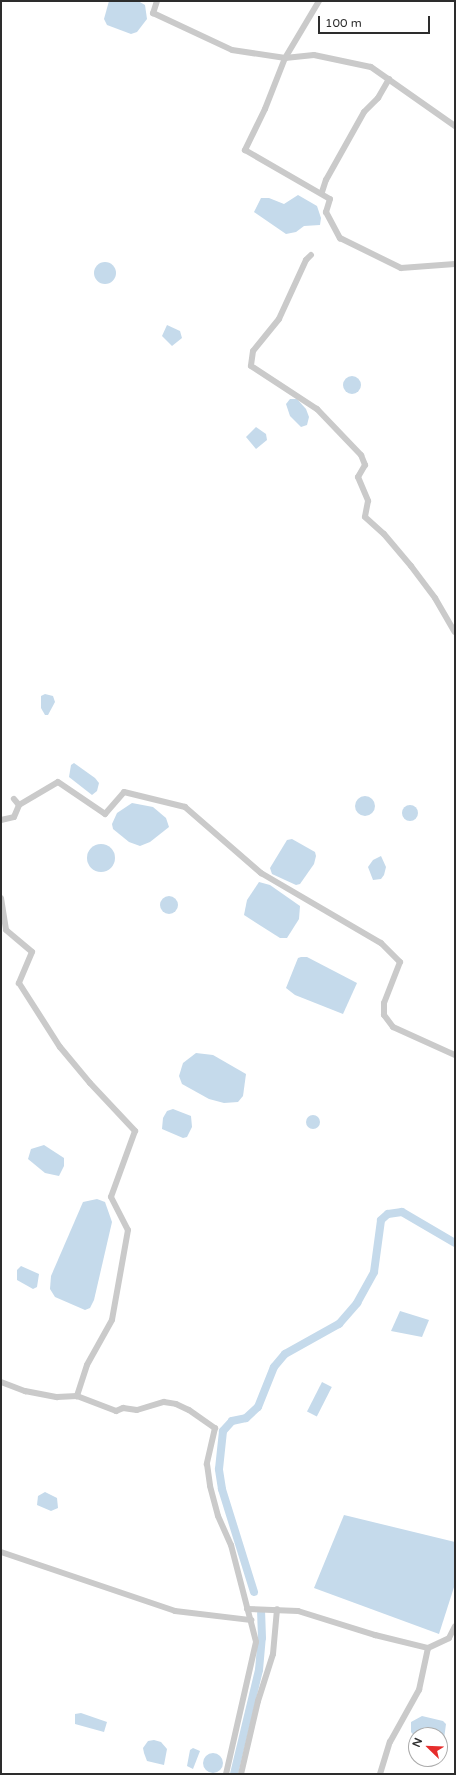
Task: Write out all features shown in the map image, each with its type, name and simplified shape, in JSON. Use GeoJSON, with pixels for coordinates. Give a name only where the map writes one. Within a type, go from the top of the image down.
{"type":"FeatureCollection","features":[{"type":"Feature","properties":{"kind":"street"},"geometry":{"type":"LineString","coordinates":[[157,1],[153,14],[232,50],[285,58],[314,55],[371,67],[455,126]]}},
{"type":"Feature","properties":{"kind":"street"},"geometry":{"type":"LineString","coordinates":[[319,1],[285,58],[265,109],[245,150],[322,192],[330,199],[326,212],[340,238],[401,268],[455,264]]}},
{"type":"Feature","properties":{"kind":"street"},"geometry":{"type":"LineString","coordinates":[[322,192],[326,180],[364,112],[378,98],[389,79]]}},
{"type":"Feature","properties":{"kind":"street"},"geometry":{"type":"LineString","coordinates":[[311,255],[306,260],[278,319],[253,350],[251,366],[317,409],[360,455],[365,465],[358,477],[368,501],[364,517],[384,534],[411,566],[435,598],[455,632]]}},
{"type":"Feature","properties":{"kind":"street"},"geometry":{"type":"LineString","coordinates":[[1,820],[14,817],[20,805],[58,782],[105,814],[124,792],[185,807],[261,873],[381,943],[400,962],[384,1004],[384,1015],[393,1027],[455,1055]]}},
{"type":"Feature","properties":{"kind":"street"},"geometry":{"type":"LineString","coordinates":[[14,799],[20,805]]}},
{"type":"Feature","properties":{"kind":"street"},"geometry":{"type":"LineString","coordinates":[[1,898],[4,929],[32,952],[19,984],[60,1047],[90,1083],[135,1131],[111,1197],[128,1230],[112,1320],[87,1365],[77,1396]]}},
{"type":"Feature","properties":{"kind":"street"},"geometry":{"type":"LineString","coordinates":[[1,1382],[25,1391],[57,1397],[77,1396],[116,1411],[123,1408],[137,1410],[164,1402],[176,1404],[189,1410],[215,1428],[207,1464],[210,1486],[218,1516],[231,1545],[251,1620],[256,1651],[226,1774]]}},
{"type":"Feature","properties":{"kind":"street"},"geometry":{"type":"LineString","coordinates":[[1,1552],[175,1611],[251,1620]]}},
{"type":"Feature","properties":{"kind":"street"},"geometry":{"type":"LineString","coordinates":[[247,1609],[278,1609],[324,1617],[375,1635],[428,1648],[450,1638],[455,1626]]}},
{"type":"Feature","properties":{"kind":"street"},"geometry":{"type":"LineString","coordinates":[[241,1774],[258,1701],[273,1654],[278,1609]]}},
{"type":"Feature","properties":{"kind":"street"},"geometry":{"type":"LineString","coordinates":[[380,1774],[390,1742],[419,1690],[428,1648]]}},
{"type":"Feature","properties":{"kind":"water"},"geometry":{"type":"Polygon","coordinates":[[[109,1],[138,1],[145,5],[147,19],[137,32],[131,34],[107,25],[104,19],[109,1]]]}},
{"type":"Feature","properties":{"kind":"water"},"geometry":{"type":"Polygon","coordinates":[[[298,195],[317,206],[321,218],[320,225],[304,226],[296,232],[286,234],[254,212],[261,198],[269,198],[284,204],[298,195]]]}},
{"type":"Feature","properties":{"kind":"water"},"geometry":{"type":"Polygon","coordinates":[[[105,262],[109,263],[115,269],[115,277],[109,283],[105,284],[101,283],[95,277],[94,273],[95,269],[101,263],[105,262]]]}},
{"type":"Feature","properties":{"kind":"water"},"geometry":{"type":"Polygon","coordinates":[[[167,325],[180,331],[182,338],[172,346],[162,336],[167,325]]]}},
{"type":"Feature","properties":{"kind":"water"},"geometry":{"type":"Polygon","coordinates":[[[352,376],[356,377],[360,381],[360,389],[356,393],[352,394],[348,393],[344,389],[343,385],[344,381],[348,377],[352,376]]]}},
{"type":"Feature","properties":{"kind":"water"},"geometry":{"type":"Polygon","coordinates":[[[290,399],[297,399],[306,409],[309,417],[307,425],[301,427],[290,416],[286,404],[290,399]]]}},
{"type":"Feature","properties":{"kind":"water"},"geometry":{"type":"Polygon","coordinates":[[[256,427],[266,434],[267,440],[256,449],[246,437],[256,427]]]}},
{"type":"Feature","properties":{"kind":"water"},"geometry":{"type":"Polygon","coordinates":[[[45,694],[53,696],[55,702],[48,715],[45,715],[41,708],[41,696],[45,694]]]}},
{"type":"Feature","properties":{"kind":"water"},"geometry":{"type":"Polygon","coordinates":[[[74,763],[95,778],[99,783],[97,791],[92,795],[69,777],[71,765],[74,763]]]}},
{"type":"Feature","properties":{"kind":"water"},"geometry":{"type":"Polygon","coordinates":[[[365,796],[372,799],[375,806],[372,813],[365,816],[358,813],[355,806],[358,799],[365,796]]]}},
{"type":"Feature","properties":{"kind":"water"},"geometry":{"type":"Polygon","coordinates":[[[132,803],[153,807],[166,818],[169,827],[150,842],[140,846],[129,842],[113,829],[112,824],[117,813],[132,803]]]}},
{"type":"Feature","properties":{"kind":"water"},"geometry":{"type":"Polygon","coordinates":[[[410,805],[417,810],[418,813],[413,820],[410,821],[403,816],[402,813],[407,806],[410,805]]]}},
{"type":"Feature","properties":{"kind":"water"},"geometry":{"type":"Polygon","coordinates":[[[292,839],[315,852],[316,856],[314,864],[300,884],[296,885],[272,874],[270,868],[287,840],[292,839]]]}},
{"type":"Feature","properties":{"kind":"water"},"geometry":{"type":"Polygon","coordinates":[[[101,844],[111,848],[115,858],[111,868],[101,872],[91,868],[87,858],[91,848],[101,844]]]}},
{"type":"Feature","properties":{"kind":"water"},"geometry":{"type":"Polygon","coordinates":[[[381,856],[386,867],[384,875],[381,879],[373,880],[368,867],[373,860],[381,856]]]}},
{"type":"Feature","properties":{"kind":"water"},"geometry":{"type":"Polygon","coordinates":[[[259,882],[270,885],[300,906],[299,919],[287,938],[280,938],[244,915],[247,900],[259,882]]]}},
{"type":"Feature","properties":{"kind":"water"},"geometry":{"type":"Polygon","coordinates":[[[165,896],[173,896],[178,901],[176,912],[173,914],[165,914],[160,909],[160,901],[165,896]]]}},
{"type":"Feature","properties":{"kind":"water"},"geometry":{"type":"Polygon","coordinates":[[[307,957],[357,983],[343,1014],[295,995],[286,988],[298,958],[307,957]]]}},
{"type":"Feature","properties":{"kind":"water"},"geometry":{"type":"Polygon","coordinates":[[[196,1053],[213,1055],[246,1074],[243,1096],[238,1102],[224,1103],[209,1099],[182,1084],[179,1076],[183,1063],[196,1053]]]}},
{"type":"Feature","properties":{"kind":"water"},"geometry":{"type":"Polygon","coordinates":[[[173,1109],[191,1116],[192,1127],[187,1137],[183,1138],[162,1129],[163,1118],[167,1111],[173,1109]]]}},
{"type":"Feature","properties":{"kind":"water"},"geometry":{"type":"Polygon","coordinates":[[[310,1115],[316,1115],[320,1119],[320,1125],[316,1129],[310,1129],[306,1125],[306,1119],[310,1115]]]}},
{"type":"Feature","properties":{"kind":"water"},"geometry":{"type":"Polygon","coordinates":[[[44,1145],[64,1158],[64,1166],[59,1176],[45,1173],[28,1159],[31,1149],[44,1145]]]}},
{"type":"Feature","properties":{"kind":"water"},"geometry":{"type":"Polygon","coordinates":[[[97,1199],[105,1202],[112,1222],[94,1300],[90,1308],[85,1310],[55,1297],[50,1289],[51,1276],[83,1202],[97,1199]]]}},
{"type":"Feature","properties":{"kind":"water"},"geometry":{"type":"Polygon","coordinates":[[[21,1266],[39,1274],[37,1287],[33,1289],[17,1280],[17,1270],[21,1266]]]}},
{"type":"Feature","properties":{"kind":"water"},"geometry":{"type":"Polygon","coordinates":[[[400,1311],[429,1320],[422,1337],[391,1331],[400,1311]]]}},
{"type":"Feature","properties":{"kind":"water"},"geometry":{"type":"Polygon","coordinates":[[[322,1382],[332,1387],[317,1416],[307,1411],[322,1382]]]}},
{"type":"Feature","properties":{"kind":"water"},"geometry":{"type":"Polygon","coordinates":[[[45,1492],[57,1498],[58,1508],[51,1511],[37,1505],[38,1496],[45,1492]]]}},
{"type":"Feature","properties":{"kind":"water"},"geometry":{"type":"Polygon","coordinates":[[[344,1515],[455,1542],[455,1584],[439,1634],[314,1588],[344,1515]]]}},
{"type":"Feature","properties":{"kind":"water"},"geometry":{"type":"Polygon","coordinates":[[[81,1713],[107,1722],[104,1732],[75,1724],[75,1714],[81,1713]]]}},
{"type":"Feature","properties":{"kind":"water"},"geometry":{"type":"Polygon","coordinates":[[[422,1716],[443,1721],[446,1724],[446,1727],[411,1727],[411,1722],[422,1716]]]}},
{"type":"Feature","properties":{"kind":"water"},"geometry":{"type":"Polygon","coordinates":[[[154,1740],[161,1742],[167,1749],[164,1765],[147,1761],[143,1748],[148,1741],[154,1740]]]}},
{"type":"Feature","properties":{"kind":"water"},"geometry":{"type":"Polygon","coordinates":[[[193,1748],[200,1751],[193,1769],[187,1766],[190,1750],[193,1748]]]}},
{"type":"Feature","properties":{"kind":"water"},"geometry":{"type":"Polygon","coordinates":[[[209,1753],[217,1753],[223,1759],[223,1767],[217,1773],[209,1773],[203,1767],[203,1759],[209,1753]]]}},
{"type":"Feature","properties":{"kind":"waterway"},"geometry":{"type":"LineString","coordinates":[[254,1592],[222,1489],[219,1469],[223,1431],[232,1421],[246,1418],[258,1407],[274,1367],[285,1354],[339,1324],[357,1303],[374,1272],[381,1220],[388,1214],[402,1212],[455,1243]]}},
{"type":"Feature","properties":{"kind":"waterway"},"geometry":{"type":"LineString","coordinates":[[234,1774],[259,1670],[262,1638],[261,1613]]}}]}
